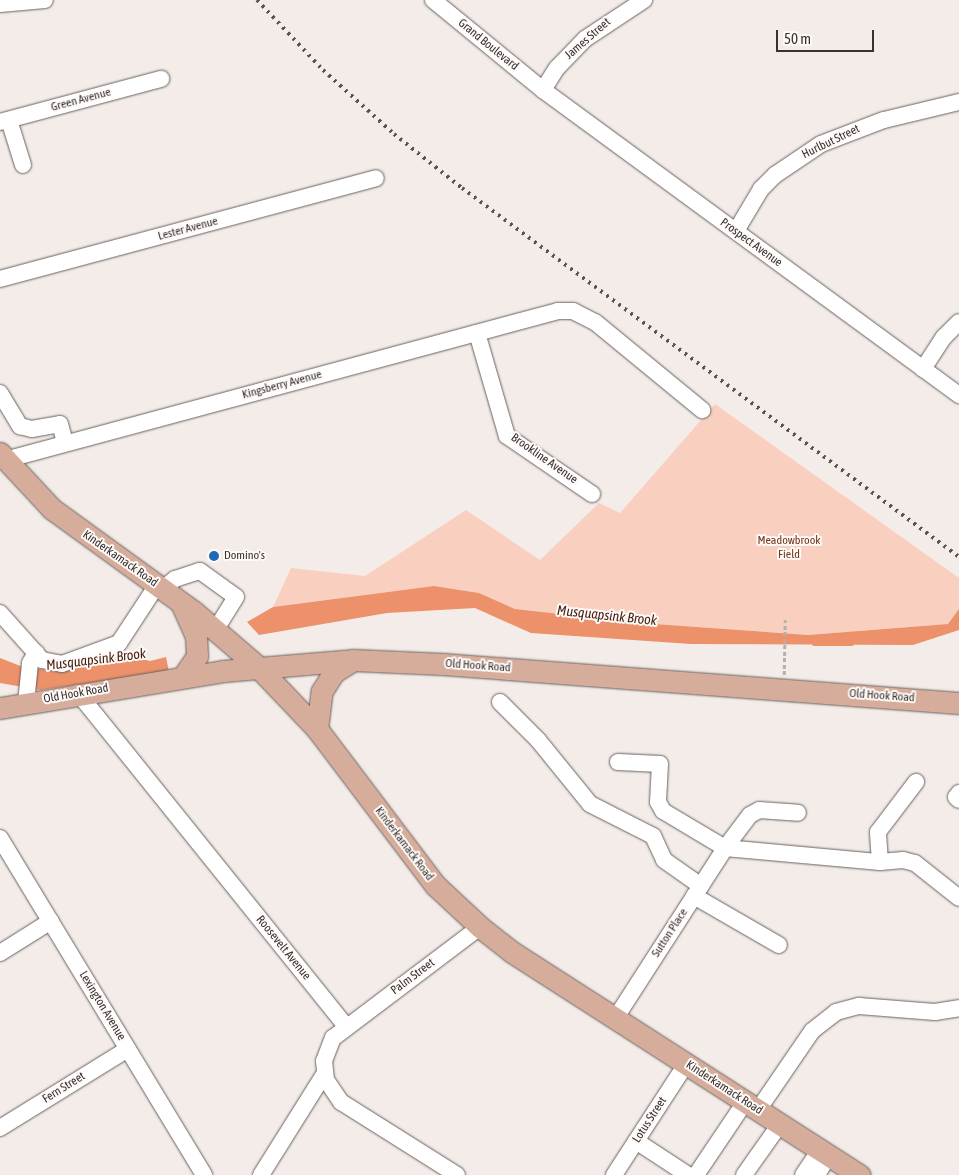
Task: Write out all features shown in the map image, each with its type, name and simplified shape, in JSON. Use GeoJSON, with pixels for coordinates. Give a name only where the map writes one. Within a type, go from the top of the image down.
{"type":"FeatureCollection","features":[{"type":"Feature","properties":{"kind":"main road","name":"Kinderkamack Road"},"geometry":{"type":"LineString","coordinates":[[3,456],[52,509],[181,602],[216,629],[258,667],[317,729],[410,855],[435,885],[480,927],[615,1019],[860,1175]]}},
{"type":"Feature","properties":{"kind":"main road"},"geometry":{"type":"LineString","coordinates":[[181,602],[196,636],[197,656],[183,677]]}},
{"type":"Feature","properties":{"kind":"main road"},"geometry":{"type":"LineString","coordinates":[[317,729],[322,690],[334,672],[353,660]]}},
{"type":"Feature","properties":{"kind":"main road","name":"Old Hook Road"},"geometry":{"type":"LineString","coordinates":[[0,708],[26,698],[78,693],[258,667],[353,660],[443,664],[959,703]]}},
{"type":"Feature","properties":{"kind":"street"},"geometry":{"type":"LineString","coordinates":[[9,2],[45,0]]}},
{"type":"Feature","properties":{"kind":"street","name":"Grand Boulevard"},"geometry":{"type":"LineString","coordinates":[[433,0],[543,90]]}},
{"type":"Feature","properties":{"kind":"street","name":"James Street"},"geometry":{"type":"LineString","coordinates":[[543,90],[557,68],[586,39],[644,0]]}},
{"type":"Feature","properties":{"kind":"street","name":"Green Avenue"},"geometry":{"type":"LineString","coordinates":[[4,121],[161,78]]}},
{"type":"Feature","properties":{"kind":"street","name":"Prospect Avenue"},"geometry":{"type":"LineString","coordinates":[[543,90],[959,395]]}},
{"type":"Feature","properties":{"kind":"street","name":"Hurlbut Street"},"geometry":{"type":"LineString","coordinates":[[736,231],[750,205],[774,175],[821,144],[884,120],[959,102]]}},
{"type":"Feature","properties":{"kind":"street"},"geometry":{"type":"LineString","coordinates":[[4,121],[23,165]]}},
{"type":"Feature","properties":{"kind":"street","name":"Lester Avenue"},"geometry":{"type":"LineString","coordinates":[[0,279],[376,178]]}},
{"type":"Feature","properties":{"kind":"street","name":"Kingsberry Avenue"},"geometry":{"type":"LineString","coordinates":[[3,456],[65,444],[558,311],[573,311],[595,322],[702,410]]}},
{"type":"Feature","properties":{"kind":"street"},"geometry":{"type":"LineString","coordinates":[[923,369],[944,337],[959,322]]}},
{"type":"Feature","properties":{"kind":"street","name":"Brookline Avenue"},"geometry":{"type":"LineString","coordinates":[[477,333],[507,436],[592,494]]}},
{"type":"Feature","properties":{"kind":"street"},"geometry":{"type":"LineString","coordinates":[[1,398],[20,426],[32,429],[60,424],[65,444]]}},
{"type":"Feature","properties":{"kind":"street"},"geometry":{"type":"LineString","coordinates":[[0,613],[33,658],[62,664],[120,643],[160,587],[200,571],[236,597],[216,629]]}},
{"type":"Feature","properties":{"kind":"street"},"geometry":{"type":"LineString","coordinates":[[26,698],[33,658]]}},
{"type":"Feature","properties":{"kind":"street","name":"Roosevelt Avenue"},"geometry":{"type":"LineString","coordinates":[[78,693],[347,1027]]}},
{"type":"Feature","properties":{"kind":"street"},"geometry":{"type":"LineString","coordinates":[[500,702],[538,740],[590,804],[652,836],[664,860],[697,891],[778,945]]}},
{"type":"Feature","properties":{"kind":"street"},"geometry":{"type":"LineString","coordinates":[[618,762],[660,764],[658,802],[663,811],[725,848],[880,862],[915,863],[959,898]]}},
{"type":"Feature","properties":{"kind":"street"},"geometry":{"type":"LineString","coordinates":[[880,862],[878,832],[916,782]]}},
{"type":"Feature","properties":{"kind":"street"},"geometry":{"type":"LineString","coordinates":[[959,793],[956,797],[959,800]]}},
{"type":"Feature","properties":{"kind":"street","name":"Sutton Place"},"geometry":{"type":"LineString","coordinates":[[615,1019],[725,848],[750,815],[759,810],[798,813]]}},
{"type":"Feature","properties":{"kind":"street","name":"Lexington Avenue"},"geometry":{"type":"LineString","coordinates":[[0,838],[204,1175]]}},
{"type":"Feature","properties":{"kind":"street"},"geometry":{"type":"LineString","coordinates":[[0,953],[51,922]]}},
{"type":"Feature","properties":{"kind":"street","name":"Palm Street"},"geometry":{"type":"LineString","coordinates":[[347,1027],[480,927]]}},
{"type":"Feature","properties":{"kind":"street"},"geometry":{"type":"LineString","coordinates":[[636,1141],[694,1174],[812,1031],[836,1012],[858,1006],[935,1012],[959,1008]]}},
{"type":"Feature","properties":{"kind":"street"},"geometry":{"type":"LineString","coordinates":[[261,1175],[325,1073],[328,1048],[333,1038],[347,1027]]}},
{"type":"Feature","properties":{"kind":"street","name":"Fern Street"},"geometry":{"type":"LineString","coordinates":[[0,1128],[128,1049]]}},
{"type":"Feature","properties":{"kind":"street","name":"Lotus Street"},"geometry":{"type":"LineString","coordinates":[[614,1175],[686,1064]]}},
{"type":"Feature","properties":{"kind":"street"},"geometry":{"type":"LineString","coordinates":[[325,1073],[332,1092],[341,1102],[457,1175]]}},
{"type":"Feature","properties":{"kind":"street"},"geometry":{"type":"LineString","coordinates":[[744,1175],[780,1124]]}},
{"type":"Feature","properties":{"kind":"street"},"geometry":{"type":"LineString","coordinates":[[803,1175],[824,1152]]}},
{"type":"Feature","properties":{"kind":"street"},"geometry":{"type":"LineString","coordinates":[[817,1175],[824,1152]]}},
{"type":"Feature","properties":{"kind":"path"},"geometry":{"type":"LineString","coordinates":[[783,689],[785,620]]}},
{"type":"Feature","properties":{"kind":"green space","name":"Meadowbrook Field"},"geometry":{"type":"Polygon","coordinates":[[[715,404],[959,578],[959,609],[949,624],[808,635],[640,623],[515,609],[479,593],[434,586],[273,607],[291,568],[365,576],[466,510],[540,560],[599,503],[620,513],[715,404]]]}},
{"type":"Feature","properties":{"kind":"shaded area"},"geometry":{"type":"Polygon","coordinates":[[[434,586],[479,593],[515,609],[640,623],[808,635],[948,624],[959,609],[959,630],[913,645],[691,644],[531,633],[475,608],[387,613],[259,635],[247,622],[273,607],[434,586]]]}},
{"type":"Feature","properties":{"kind":"shaded area"},"geometry":{"type":"Polygon","coordinates":[[[132,656],[150,661],[166,657],[169,672],[40,690],[0,683],[0,658],[23,667],[49,670],[132,656]]]}},
{"type":"Feature","properties":{"kind":"waterway","name":"Musquapsink Brook"},"geometry":{"type":"LineString","coordinates":[[814,644],[852,644]]}},
{"type":"Feature","properties":{"kind":"railway"},"geometry":{"type":"LineString","coordinates":[[257,0],[323,70],[394,134],[462,188],[959,557]]}},
{"type":"Feature","properties":{"kind":"place","name":"Domino's"},"geometry":{"type":"Point","coordinates":[214,556]}}]}
